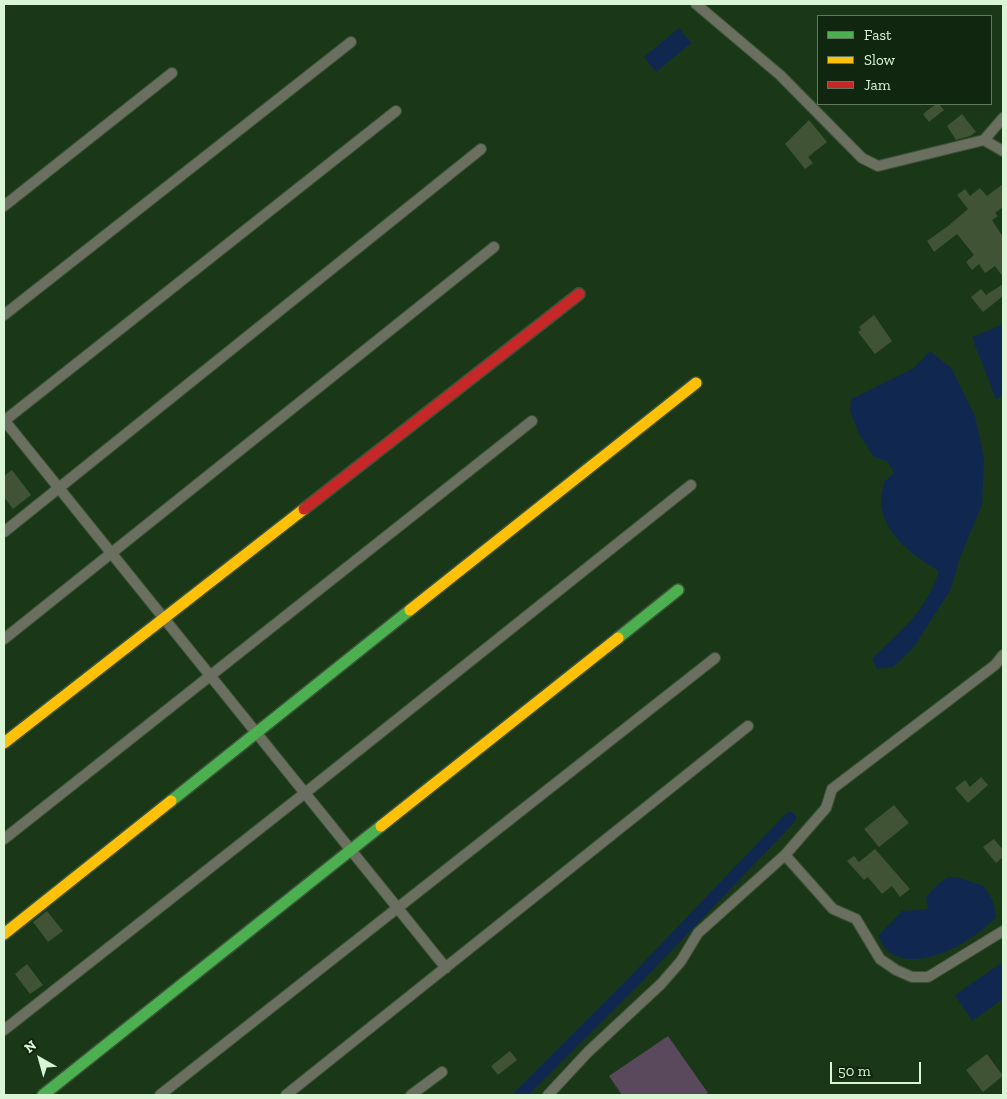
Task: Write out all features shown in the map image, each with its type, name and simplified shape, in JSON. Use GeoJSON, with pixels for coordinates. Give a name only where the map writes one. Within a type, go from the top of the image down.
{"type":"FeatureCollection","features":[{"type":"Feature","properties":{"kind":"street"},"geometry":{"type":"LineString","coordinates":[[696,4],[780,75],[862,158],[878,166],[984,140],[1003,118]]}},
{"type":"Feature","properties":{"kind":"street"},"geometry":{"type":"LineString","coordinates":[[4,315],[351,42]]}},
{"type":"Feature","properties":{"kind":"street"},"geometry":{"type":"LineString","coordinates":[[4,206],[172,73]]}},
{"type":"Feature","properties":{"kind":"street"},"geometry":{"type":"LineString","coordinates":[[396,111],[4,420],[446,968]]}},
{"type":"Feature","properties":{"kind":"street"},"geometry":{"type":"LineString","coordinates":[[984,140],[1003,151]]}},
{"type":"Feature","properties":{"kind":"street"},"geometry":{"type":"LineString","coordinates":[[4,532],[482,148]]}},
{"type":"Feature","properties":{"kind":"street"},"geometry":{"type":"LineString","coordinates":[[4,639],[494,247]]}},
{"type":"Feature","properties":{"kind":"street"},"geometry":{"type":"LineString","coordinates":[[4,743],[579,294]]}},
{"type":"Feature","properties":{"kind":"street"},"geometry":{"type":"LineString","coordinates":[[4,934],[696,384]]}},
{"type":"Feature","properties":{"kind":"street"},"geometry":{"type":"LineString","coordinates":[[4,839],[532,421]]}},
{"type":"Feature","properties":{"kind":"street"},"geometry":{"type":"LineString","coordinates":[[4,1030],[691,485]]}},
{"type":"Feature","properties":{"kind":"street"},"geometry":{"type":"LineString","coordinates":[[43,1095],[678,590]]}},
{"type":"Feature","properties":{"kind":"street"},"geometry":{"type":"LineString","coordinates":[[548,1095],[588,1052],[661,984],[681,961],[698,933],[785,855],[826,808],[832,789],[995,666],[1003,655]]}},
{"type":"Feature","properties":{"kind":"street"},"geometry":{"type":"LineString","coordinates":[[160,1095],[715,658]]}},
{"type":"Feature","properties":{"kind":"street"},"geometry":{"type":"LineString","coordinates":[[286,1095],[748,726]]}},
{"type":"Feature","properties":{"kind":"street"},"geometry":{"type":"LineString","coordinates":[[785,855],[833,909],[849,918],[856,919],[880,959],[896,970],[912,977],[928,977],[1003,931]]}},
{"type":"Feature","properties":{"kind":"street"},"geometry":{"type":"LineString","coordinates":[[411,1095],[442,1072]]}},
{"type":"Feature","properties":{"kind":"shaded area"},"geometry":{"type":"Polygon","coordinates":[[[668,1036],[708,1093],[704,1095],[622,1095],[609,1076],[668,1036]]]}},
{"type":"Feature","properties":{"kind":"water"},"geometry":{"type":"Polygon","coordinates":[[[679,28],[691,43],[656,72],[644,57],[679,28]]]}},
{"type":"Feature","properties":{"kind":"water"},"geometry":{"type":"Polygon","coordinates":[[[1003,324],[1003,396],[996,399],[972,337],[1003,324]]]}},
{"type":"Feature","properties":{"kind":"water"},"geometry":{"type":"Polygon","coordinates":[[[930,351],[952,369],[975,416],[984,458],[982,505],[959,560],[951,589],[913,648],[893,667],[877,669],[872,659],[903,629],[920,609],[934,585],[939,571],[911,552],[889,527],[884,516],[881,499],[884,482],[894,473],[887,461],[874,457],[859,434],[850,411],[851,399],[914,368],[930,351]]]}},
{"type":"Feature","properties":{"kind":"water"},"geometry":{"type":"Polygon","coordinates":[[[948,877],[957,877],[984,886],[993,901],[996,917],[987,926],[961,944],[931,957],[901,958],[889,952],[878,936],[902,911],[928,909],[926,897],[938,884],[948,877]]]}},
{"type":"Feature","properties":{"kind":"water"},"geometry":{"type":"Polygon","coordinates":[[[1003,962],[1003,999],[972,1021],[955,995],[1003,962]]]}},
{"type":"Feature","properties":{"kind":"building"},"geometry":{"type":"Polygon","coordinates":[[[935,105],[940,105],[944,110],[929,122],[923,114],[935,105]]]}},
{"type":"Feature","properties":{"kind":"building"},"geometry":{"type":"Polygon","coordinates":[[[962,114],[976,132],[956,140],[947,126],[962,114]]]}},
{"type":"Feature","properties":{"kind":"building"},"geometry":{"type":"Polygon","coordinates":[[[809,120],[827,142],[808,157],[813,163],[805,169],[785,144],[809,120]]]}},
{"type":"Feature","properties":{"kind":"building"},"geometry":{"type":"Polygon","coordinates":[[[1003,184],[1003,207],[995,213],[998,216],[992,220],[1003,237],[1003,277],[995,266],[985,273],[979,264],[972,270],[966,262],[974,255],[957,234],[934,252],[927,241],[968,209],[957,195],[965,189],[970,196],[980,188],[987,196],[1003,184]]]}},
{"type":"Feature","properties":{"kind":"building"},"geometry":{"type":"Polygon","coordinates":[[[1003,284],[1003,296],[983,312],[971,297],[981,289],[986,295],[1003,284]]]}},
{"type":"Feature","properties":{"kind":"building"},"geometry":{"type":"Polygon","coordinates":[[[874,315],[892,341],[875,354],[858,332],[861,330],[859,327],[874,315]]]}},
{"type":"Feature","properties":{"kind":"building"},"geometry":{"type":"Polygon","coordinates":[[[12,470],[31,495],[13,509],[4,497],[4,476],[12,470]]]}},
{"type":"Feature","properties":{"kind":"building"},"geometry":{"type":"Polygon","coordinates":[[[981,777],[988,785],[968,803],[955,788],[965,780],[970,787],[981,777]]]}},
{"type":"Feature","properties":{"kind":"building"},"geometry":{"type":"Polygon","coordinates":[[[894,805],[909,823],[879,847],[864,829],[894,805]]]}},
{"type":"Feature","properties":{"kind":"building"},"geometry":{"type":"Polygon","coordinates":[[[994,839],[1003,850],[1003,857],[996,863],[983,847],[994,839]]]}},
{"type":"Feature","properties":{"kind":"building"},"geometry":{"type":"Polygon","coordinates":[[[875,849],[910,889],[900,897],[892,886],[882,894],[868,877],[864,880],[847,861],[854,856],[859,862],[875,849]]]}},
{"type":"Feature","properties":{"kind":"building"},"geometry":{"type":"Polygon","coordinates":[[[47,911],[63,931],[48,942],[33,922],[47,911]]]}},
{"type":"Feature","properties":{"kind":"building"},"geometry":{"type":"Polygon","coordinates":[[[27,964],[43,985],[30,994],[15,974],[27,964]]]}},
{"type":"Feature","properties":{"kind":"building"},"geometry":{"type":"Polygon","coordinates":[[[510,1051],[517,1060],[498,1075],[491,1066],[510,1051]]]}},
{"type":"Feature","properties":{"kind":"building"},"geometry":{"type":"Polygon","coordinates":[[[987,1054],[1003,1076],[983,1092],[966,1070],[987,1054]]]}},
{"type":"Feature","properties":{"kind":"waterway"},"geometry":{"type":"LineString","coordinates":[[520,1095],[636,979],[790,818]]}},
{"type":"Feature","properties":{"kind":"traffic: fast"},"geometry":{"type":"LineString","coordinates":[[618,638],[678,590]]}},
{"type":"Feature","properties":{"kind":"traffic: fast"},"geometry":{"type":"LineString","coordinates":[[171,801],[410,610]]}},
{"type":"Feature","properties":{"kind":"traffic: fast"},"geometry":{"type":"LineString","coordinates":[[43,1095],[381,826]]}},
{"type":"Feature","properties":{"kind":"traffic: slow"},"geometry":{"type":"LineString","coordinates":[[410,610],[696,383]]}},
{"type":"Feature","properties":{"kind":"traffic: slow"},"geometry":{"type":"LineString","coordinates":[[4,743],[304,509]]}},
{"type":"Feature","properties":{"kind":"traffic: slow"},"geometry":{"type":"LineString","coordinates":[[381,826],[618,638]]}},
{"type":"Feature","properties":{"kind":"traffic: slow"},"geometry":{"type":"LineString","coordinates":[[4,934],[171,801]]}},
{"type":"Feature","properties":{"kind":"traffic: jam"},"geometry":{"type":"LineString","coordinates":[[304,509],[579,294]]}}]}
